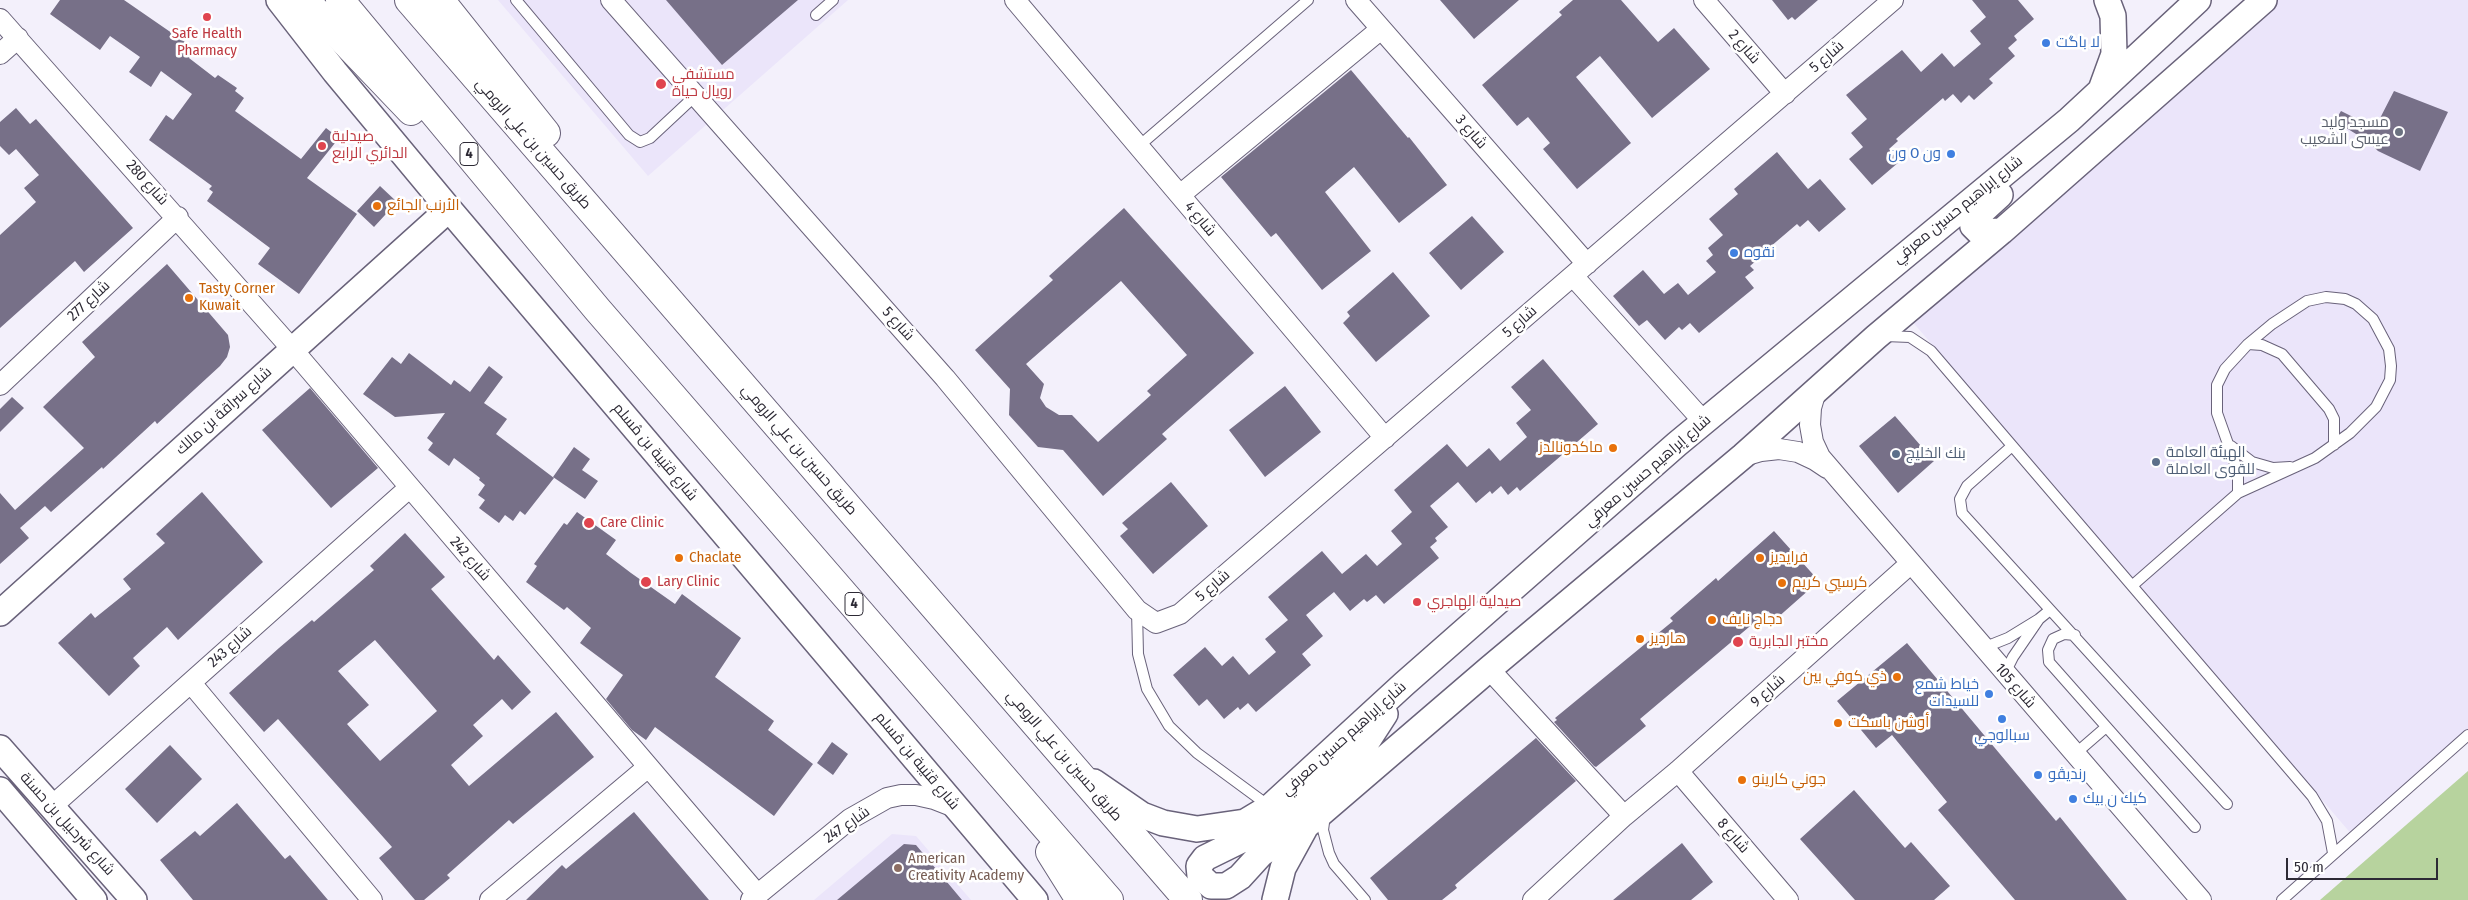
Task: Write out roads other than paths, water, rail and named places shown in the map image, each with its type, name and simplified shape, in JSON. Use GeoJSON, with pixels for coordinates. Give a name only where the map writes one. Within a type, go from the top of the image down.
{"type":"FeatureCollection","features":[{"type":"Feature","properties":{"kind":"highway"},"geometry":{"type":"LineString","coordinates":[[305,0],[597,309]]}},
{"type":"Feature","properties":{"kind":"highway","name":"4"},"geometry":{"type":"LineString","coordinates":[[340,0],[597,309],[1109,900]]}},
{"type":"Feature","properties":{"kind":"highway","name":"طريق حسين بن علي الرومي"},"geometry":{"type":"LineString","coordinates":[[409,0],[1074,766],[1188,900]]}},
{"type":"Feature","properties":{"kind":"highway"},"geometry":{"type":"LineString","coordinates":[[440,0],[541,125],[667,297]]}},
{"type":"Feature","properties":{"kind":"highway"},"geometry":{"type":"LineString","coordinates":[[1006,780],[1080,900]]}},
{"type":"Feature","properties":{"kind":"street","name":"شارع قتيبة بن مُسلم"},"geometry":{"type":"LineString","coordinates":[[279,0],[335,72],[449,209],[1035,900]]}},
{"type":"Feature","properties":{"kind":"street","name":"شارع 5"},"geometry":{"type":"LineString","coordinates":[[611,0],[945,378],[1137,610],[1156,623],[1180,614],[1893,0]]}},
{"type":"Feature","properties":{"kind":"street","name":"شارع 4"},"geometry":{"type":"LineString","coordinates":[[1015,0],[1385,438]]}},
{"type":"Feature","properties":{"kind":"street","name":"شارع 3"},"geometry":{"type":"LineString","coordinates":[[1356,0],[1704,422]]}},
{"type":"Feature","properties":{"kind":"street","name":"شارع 2"},"geometry":{"type":"LineString","coordinates":[[1704,0],[1785,94]]}},
{"type":"Feature","properties":{"kind":"street"},"geometry":{"type":"LineString","coordinates":[[2101,91],[2114,54],[2113,16],[2107,0]]}},
{"type":"Feature","properties":{"kind":"street","name":"شارع إبراهيم حسين معرفي"},"geometry":{"type":"LineString","coordinates":[[1074,766],[1113,797],[1142,814],[1163,823],[1197,829],[1232,825],[1244,822],[1270,807],[1404,684],[1704,422],[2069,120],[2198,0]]}},
{"type":"Feature","properties":{"kind":"street"},"geometry":{"type":"LineString","coordinates":[[1404,684],[1363,748],[1286,814],[1264,830],[1205,858],[1199,866],[1200,876],[1211,886],[1226,886],[1240,877],[1261,854],[1282,839],[1306,826],[1489,669],[1743,456],[1876,337],[2002,231],[2264,0]]}},
{"type":"Feature","properties":{"kind":"street","name":"شارع 280"},"geometry":{"type":"LineString","coordinates":[[0,18],[292,349]]}},
{"type":"Feature","properties":{"kind":"street"},"geometry":{"type":"LineString","coordinates":[[1180,195],[1381,29]]}},
{"type":"Feature","properties":{"kind":"street"},"geometry":{"type":"LineString","coordinates":[[0,54],[18,38]]}},
{"type":"Feature","properties":{"kind":"street"},"geometry":{"type":"LineString","coordinates":[[2002,231],[1979,232],[1975,230],[1974,221],[2046,153],[2069,120]]}},
{"type":"Feature","properties":{"kind":"street","name":"شارع سراقة بن مالك"},"geometry":{"type":"LineString","coordinates":[[0,613],[449,209]]}},
{"type":"Feature","properties":{"kind":"street","name":"شارع 277"},"geometry":{"type":"LineString","coordinates":[[0,384],[178,218]]}},
{"type":"Feature","properties":{"kind":"street","name":"شارع 242"},"geometry":{"type":"LineString","coordinates":[[292,349],[648,767],[754,897]]}},
{"type":"Feature","properties":{"kind":"street","name":"شارع 105"},"geometry":{"type":"LineString","coordinates":[[1816,391],[1811,408],[1810,425],[1813,442],[1820,458],[2201,900]]}},
{"type":"Feature","properties":{"kind":"street","name":"شارع 105"},"geometry":{"type":"LineString","coordinates":[[1743,456],[1770,450],[1798,452],[1815,460],[1830,471]]}},
{"type":"Feature","properties":{"kind":"street","name":"شارع 243"},"geometry":{"type":"LineString","coordinates":[[51,807],[409,488]]}},
{"type":"Feature","properties":{"kind":"street","name":"شارع 9"},"geometry":{"type":"LineString","coordinates":[[1533,900],[1624,816],[1678,771],[1910,564]]}},
{"type":"Feature","properties":{"kind":"street"},"geometry":{"type":"LineString","coordinates":[[1489,669],[1624,816]]}},
{"type":"Feature","properties":{"kind":"street"},"geometry":{"type":"LineString","coordinates":[[191,683],[372,900]]}},
{"type":"Feature","properties":{"kind":"street","name":"شارع شرحبيل بن حسنة"},"geometry":{"type":"LineString","coordinates":[[0,748],[134,900]]}},
{"type":"Feature","properties":{"kind":"street"},"geometry":{"type":"LineString","coordinates":[[490,900],[648,767]]}},
{"type":"Feature","properties":{"kind":"street","name":"شارع 8"},"geometry":{"type":"LineString","coordinates":[[1678,771],[1788,900]]}},
{"type":"Feature","properties":{"kind":"street","name":"شارع شرحبيل بن حسنة"},"geometry":{"type":"LineString","coordinates":[[0,790],[94,900]]}},
{"type":"Feature","properties":{"kind":"street","name":"شارع 247"},"geometry":{"type":"LineString","coordinates":[[754,897],[850,819],[887,798],[901,795],[916,795],[934,799],[958,809]]}},
{"type":"Feature","properties":{"kind":"street"},"geometry":{"type":"LineString","coordinates":[[1275,900],[1283,868],[1306,826]]}},
{"type":"Feature","properties":{"kind":"lane"},"geometry":{"type":"LineString","coordinates":[[516,0],[628,135],[640,142],[650,138],[695,96]]}},
{"type":"Feature","properties":{"kind":"lane"},"geometry":{"type":"LineString","coordinates":[[816,15],[833,0]]}},
{"type":"Feature","properties":{"kind":"lane"},"geometry":{"type":"LineString","coordinates":[[1139,146],[1308,0]]}},
{"type":"Feature","properties":{"kind":"lane"},"geometry":{"type":"LineString","coordinates":[[2133,586],[2238,493],[2299,466],[2334,445],[2376,407],[2390,380],[2389,349],[2373,319],[2356,304],[2346,299],[2326,297],[2307,302],[2294,309],[2248,344],[2225,369],[2217,385],[2217,414],[2238,472],[2238,493]]}},
{"type":"Feature","properties":{"kind":"lane"},"geometry":{"type":"LineString","coordinates":[[1876,337],[1902,336],[1925,345],[2312,796],[2327,822],[2334,853]]}},
{"type":"Feature","properties":{"kind":"lane"},"geometry":{"type":"LineString","coordinates":[[2248,344],[2262,345],[2282,354],[2329,409],[2334,419],[2334,445]]}},
{"type":"Feature","properties":{"kind":"lane"},"geometry":{"type":"LineString","coordinates":[[2229,444],[2238,453],[2264,466],[2299,466]]}},
{"type":"Feature","properties":{"kind":"lane"},"geometry":{"type":"LineString","coordinates":[[2012,446],[1966,486],[1962,492],[1960,506],[1967,518],[2227,804]]}},
{"type":"Feature","properties":{"kind":"lane"},"geometry":{"type":"LineString","coordinates":[[1137,610],[1138,654],[1146,689],[1168,726],[1197,752],[1270,807]]}},
{"type":"Feature","properties":{"kind":"lane"},"geometry":{"type":"LineString","coordinates":[[2005,674],[2013,656],[2039,620],[2050,610]]}},
{"type":"Feature","properties":{"kind":"lane"},"geometry":{"type":"LineString","coordinates":[[1983,648],[2000,642],[2039,620]]}},
{"type":"Feature","properties":{"kind":"lane"},"geometry":{"type":"LineString","coordinates":[[2075,635],[2064,634],[2053,640],[2048,650],[2049,662],[2105,728],[2195,826]]}},
{"type":"Feature","properties":{"kind":"lane"},"geometry":{"type":"LineString","coordinates":[[2075,754],[2105,728]]}},
{"type":"Feature","properties":{"kind":"lane"},"geometry":{"type":"LineString","coordinates":[[2282,900],[2468,735]]}},
{"type":"Feature","properties":{"kind":"lane"},"geometry":{"type":"LineString","coordinates":[[1326,809],[1323,830],[1329,853],[1334,864],[1366,900]]}},
{"type":"Feature","properties":{"kind":"place","name":"Safe Health Pharmacy"},"geometry":{"type":"Point","coordinates":[207,17]}},
{"type":"Feature","properties":{"kind":"place","name":"لا باگت"},"geometry":{"type":"Point","coordinates":[2046,43]}},
{"type":"Feature","properties":{"kind":"place","name":"مستشفى رويال حياة"},"geometry":{"type":"Point","coordinates":[661,84]}},
{"type":"Feature","properties":{"kind":"place","name":"مسجد وليد عيسى الشعيب"},"geometry":{"type":"Point","coordinates":[2399,132]}},
{"type":"Feature","properties":{"kind":"place","name":"صيدلية الدائري الرابع"},"geometry":{"type":"Point","coordinates":[322,146]}},
{"type":"Feature","properties":{"kind":"place","name":"ون O ون"},"geometry":{"type":"Point","coordinates":[1951,154]}},
{"type":"Feature","properties":{"kind":"place","name":"الأرنب الجائع"},"geometry":{"type":"Point","coordinates":[377,206]}},
{"type":"Feature","properties":{"kind":"place","name":"نقوه"},"geometry":{"type":"Point","coordinates":[1734,253]}},
{"type":"Feature","properties":{"kind":"place","name":"Tasty Corner Kuwait"},"geometry":{"type":"Point","coordinates":[189,298]}},
{"type":"Feature","properties":{"kind":"place","name":"ماكدونالدز"},"geometry":{"type":"Point","coordinates":[1613,448]}},
{"type":"Feature","properties":{"kind":"place","name":"بنك الخليج"},"geometry":{"type":"Point","coordinates":[1896,454]}},
{"type":"Feature","properties":{"kind":"place","name":"الهيئة العامة للقوى العاملة"},"geometry":{"type":"Point","coordinates":[2156,462]}},
{"type":"Feature","properties":{"kind":"place","name":"Care Clinic"},"geometry":{"type":"Point","coordinates":[589,523]}},
{"type":"Feature","properties":{"kind":"place","name":"Chaclate"},"geometry":{"type":"Point","coordinates":[679,558]}},
{"type":"Feature","properties":{"kind":"place","name":"فرايديز"},"geometry":{"type":"Point","coordinates":[1760,558]}},
{"type":"Feature","properties":{"kind":"place","name":"Lary Clinic"},"geometry":{"type":"Point","coordinates":[646,582]}},
{"type":"Feature","properties":{"kind":"place","name":"كرسپي كريم"},"geometry":{"type":"Point","coordinates":[1782,583]}},
{"type":"Feature","properties":{"kind":"place","name":"صيدلية الهاجري"},"geometry":{"type":"Point","coordinates":[1417,602]}},
{"type":"Feature","properties":{"kind":"place","name":"دجاج نايف"},"geometry":{"type":"Point","coordinates":[1712,620]}},
{"type":"Feature","properties":{"kind":"place","name":"هارديز"},"geometry":{"type":"Point","coordinates":[1640,639]}},
{"type":"Feature","properties":{"kind":"place","name":"مختبر الجابرية"},"geometry":{"type":"Point","coordinates":[1738,642]}},
{"type":"Feature","properties":{"kind":"place","name":"ذي كوفي بين"},"geometry":{"type":"Point","coordinates":[1897,677]}},
{"type":"Feature","properties":{"kind":"place","name":"خياط شمع للسيدات"},"geometry":{"type":"Point","coordinates":[1989,694]}},
{"type":"Feature","properties":{"kind":"place","name":"سبالوجي"},"geometry":{"type":"Point","coordinates":[2002,719]}},
{"type":"Feature","properties":{"kind":"place","name":"أوشن باسكت"},"geometry":{"type":"Point","coordinates":[1838,723]}},
{"type":"Feature","properties":{"kind":"place","name":"رنديڤو"},"geometry":{"type":"Point","coordinates":[2038,775]}},
{"type":"Feature","properties":{"kind":"place","name":"جوني كارينو"},"geometry":{"type":"Point","coordinates":[1742,780]}},
{"type":"Feature","properties":{"kind":"place","name":"كيك ن بيك"},"geometry":{"type":"Point","coordinates":[2073,799]}},
{"type":"Feature","properties":{"kind":"place","name":"American Creativity Academy"},"geometry":{"type":"Point","coordinates":[898,868]}}]}
